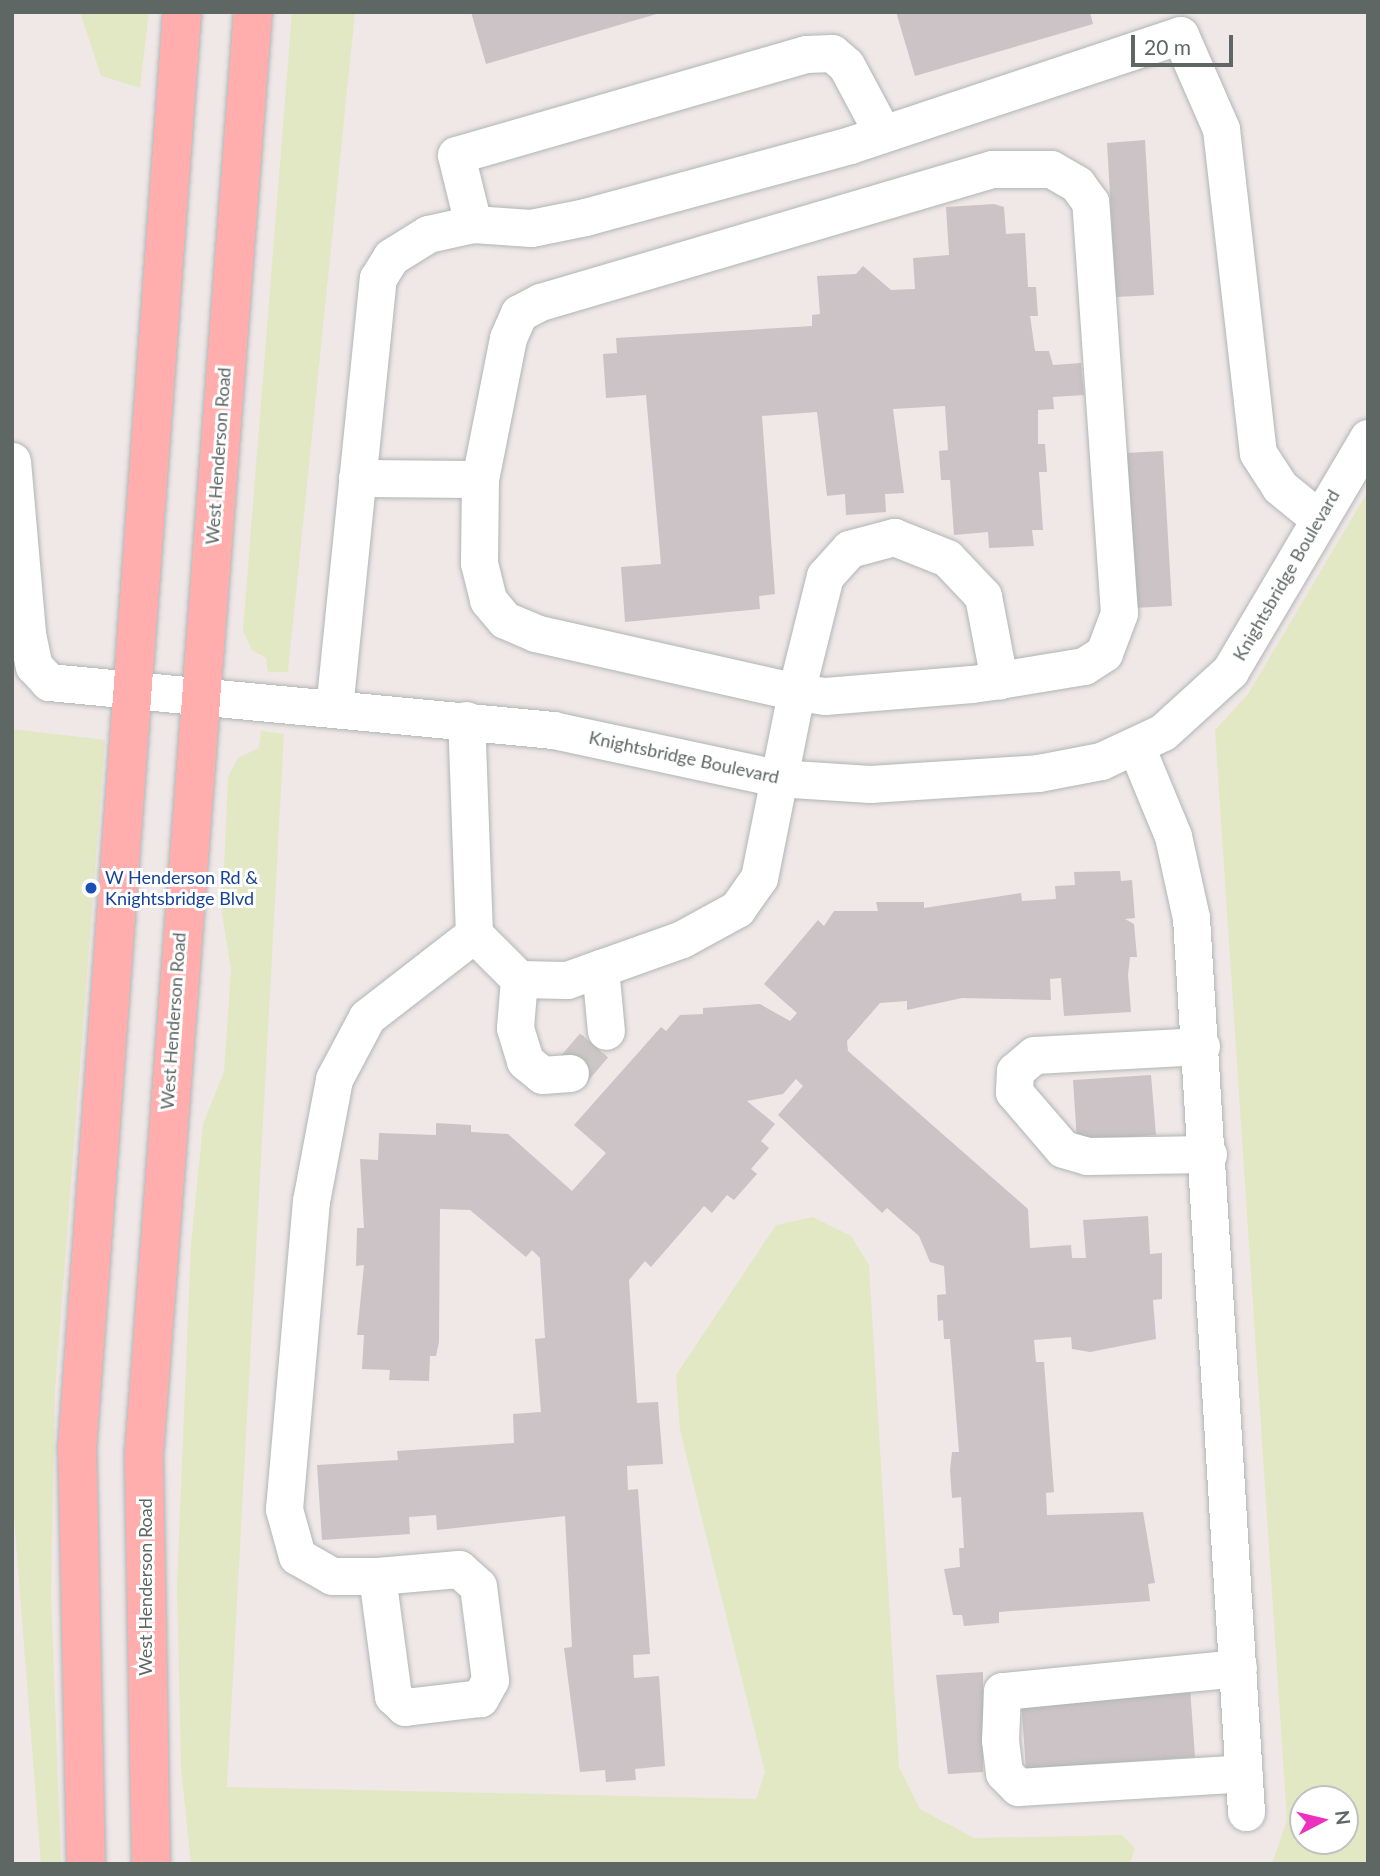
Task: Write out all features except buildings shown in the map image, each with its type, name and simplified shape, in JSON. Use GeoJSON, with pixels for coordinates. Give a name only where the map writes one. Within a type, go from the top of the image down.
{"type":"FeatureCollection","features":[{"type":"Feature","properties":{"kind":"main road"},"geometry":{"type":"LineString","coordinates":[[86,1864],[77,1450],[130,691],[182,12]]}},
{"type":"Feature","properties":{"kind":"main road","name":"West Henderson Road"},"geometry":{"type":"LineString","coordinates":[[151,1864],[145,1454],[253,12]]}},
{"type":"Feature","properties":{"kind":"street"},"geometry":{"type":"LineString","coordinates":[[334,709],[378,278],[391,257],[428,234],[473,224],[531,228],[585,217],[883,134],[1178,24],[1221,129],[1258,453],[1280,486],[1318,518]]}},
{"type":"Feature","properties":{"kind":"street"},"geometry":{"type":"LineString","coordinates":[[473,224],[456,155],[806,54],[832,53],[846,65],[883,134]]}},
{"type":"Feature","properties":{"kind":"street"},"geometry":{"type":"LineString","coordinates":[[992,169],[1051,169],[1077,184],[1090,202],[1119,613],[1104,653],[1084,666],[999,680],[825,696],[796,692],[536,633],[505,620],[488,600],[479,563],[480,479],[508,338],[519,313],[540,302],[992,169]]}},
{"type":"Feature","properties":{"kind":"street","name":"Knightsbridge Boulevard"},"geometry":{"type":"LineString","coordinates":[[12,461],[20,635],[34,666],[49,682],[553,730],[777,778],[870,784],[988,779],[1101,761],[1137,749],[1199,705],[1230,671],[1318,518],[1368,438]]}},
{"type":"Feature","properties":{"kind":"street"},"geometry":{"type":"LineString","coordinates":[[357,478],[480,479]]}},
{"type":"Feature","properties":{"kind":"street"},"geometry":{"type":"LineString","coordinates":[[466,720],[474,934],[519,979],[567,980],[682,939],[737,909],[758,878],[796,692],[825,576],[849,549],[894,537],[947,558],[983,596],[999,680]]}},
{"type":"Feature","properties":{"kind":"street"},"geometry":{"type":"LineString","coordinates":[[1137,749],[1173,835],[1191,918],[1208,1154],[1246,1812]]}},
{"type":"Feature","properties":{"kind":"street"},"geometry":{"type":"LineString","coordinates":[[377,1576],[393,1696],[405,1707],[480,1698],[490,1680],[478,1586],[458,1569],[377,1576],[332,1576],[297,1556],[284,1509],[311,1200],[334,1079],[367,1017],[474,934]]}},
{"type":"Feature","properties":{"kind":"street"},"geometry":{"type":"LineString","coordinates":[[600,968],[606,1031]]}},
{"type":"Feature","properties":{"kind":"street"},"geometry":{"type":"LineString","coordinates":[[519,979],[515,1028],[525,1061],[542,1075],[570,1073]]}},
{"type":"Feature","properties":{"kind":"street"},"geometry":{"type":"LineString","coordinates":[[1201,1046],[1034,1055],[1016,1071],[1013,1092],[1063,1149],[1087,1156],[1208,1154]]}},
{"type":"Feature","properties":{"kind":"street"},"geometry":{"type":"LineString","coordinates":[[1238,1668],[1002,1691],[1004,1773],[1018,1787],[1244,1773]]}},
{"type":"Feature","properties":{"kind":"green space"},"geometry":{"type":"Polygon","coordinates":[[[80,12],[149,12],[140,88],[101,76],[80,12]]]}},
{"type":"Feature","properties":{"kind":"green space"},"geometry":{"type":"Polygon","coordinates":[[[292,12],[355,12],[288,672],[268,672],[266,658],[252,650],[243,630],[292,12]]]}},
{"type":"Feature","properties":{"kind":"green space"},"geometry":{"type":"Polygon","coordinates":[[[1368,491],[1368,1864],[1272,1864],[1287,1820],[1215,730],[1248,694],[1368,491]]]}},
{"type":"Feature","properties":{"kind":"green space"},"geometry":{"type":"Polygon","coordinates":[[[12,729],[105,740],[55,1391],[51,1592],[61,1864],[41,1864],[12,1490],[12,729]]]}},
{"type":"Feature","properties":{"kind":"green space"},"geometry":{"type":"Polygon","coordinates":[[[261,731],[284,734],[227,1787],[756,1799],[765,1772],[680,1430],[676,1375],[776,1225],[813,1217],[851,1236],[869,1265],[899,1767],[920,1809],[974,1838],[1122,1835],[1135,1848],[1130,1864],[191,1864],[181,1768],[177,1586],[191,1244],[203,1124],[224,1072],[231,969],[222,913],[228,777],[238,758],[259,748],[261,731]]]}},
{"type":"Feature","properties":{"kind":"tunnel"},"geometry":{"type":"LineString","coordinates":[[570,1073],[606,1031]]}},
{"type":"Feature","properties":{"kind":"place","name":"W Henderson Rd & Knightsbridge Blvd"},"geometry":{"type":"Point","coordinates":[91,888]}}]}
